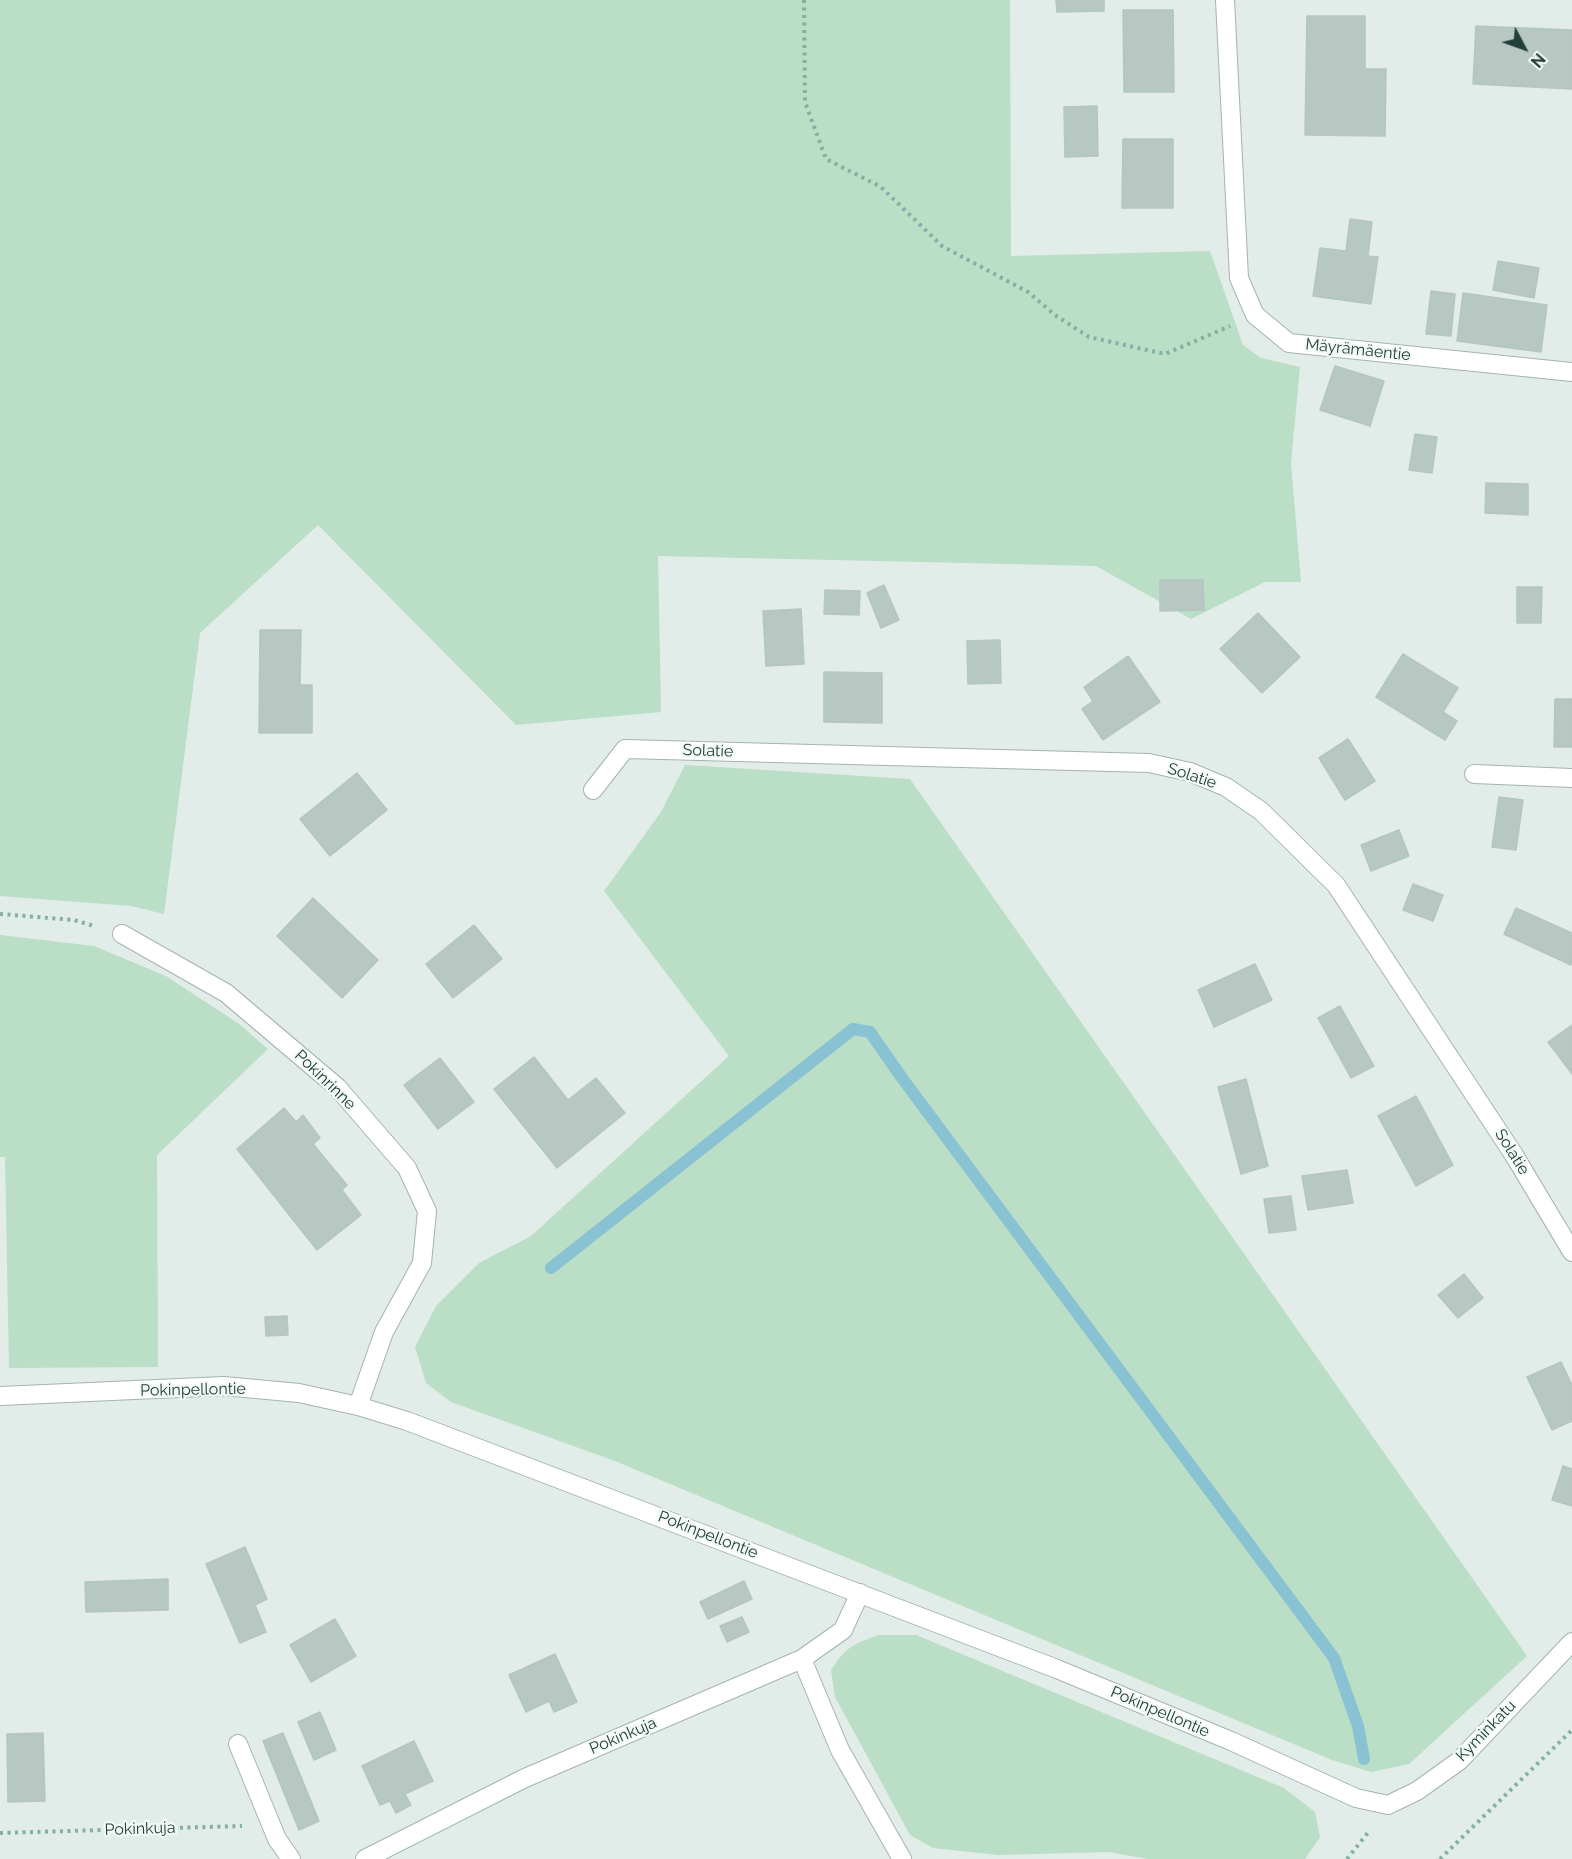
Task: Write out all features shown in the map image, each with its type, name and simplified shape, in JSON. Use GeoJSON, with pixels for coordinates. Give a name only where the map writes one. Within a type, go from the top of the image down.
{"type":"FeatureCollection","features":[{"type":"Feature","properties":{"kind":"street","name":"Mäyrämäentie"},"geometry":{"type":"LineString","coordinates":[[1225,0],[1239,278],[1255,315],[1289,343],[1572,372]]}},
{"type":"Feature","properties":{"kind":"street","name":"Solatie"},"geometry":{"type":"LineString","coordinates":[[593,790],[625,749],[1149,763],[1190,772],[1226,787],[1261,810],[1336,885],[1514,1155],[1572,1252]]}},
{"type":"Feature","properties":{"kind":"street"},"geometry":{"type":"LineString","coordinates":[[1474,774],[1572,778]]}},
{"type":"Feature","properties":{"kind":"street","name":"Pokinrinne"},"geometry":{"type":"LineString","coordinates":[[123,934],[226,993],[337,1087],[407,1168],[427,1211],[422,1263],[384,1332],[358,1406]]}},
{"type":"Feature","properties":{"kind":"street","name":"Pokinpellontie"},"geometry":{"type":"LineString","coordinates":[[0,1396],[224,1386],[299,1393],[358,1406],[407,1421],[1068,1673],[1356,1798],[1388,1805]]}},
{"type":"Feature","properties":{"kind":"street","name":"Pokinkuja"},"geometry":{"type":"LineString","coordinates":[[365,1859],[525,1778],[802,1659],[843,1630],[860,1593]]}},
{"type":"Feature","properties":{"kind":"street","name":"Kyminkatu"},"geometry":{"type":"LineString","coordinates":[[1388,1805],[1417,1791],[1459,1761],[1572,1642]]}},
{"type":"Feature","properties":{"kind":"street"},"geometry":{"type":"LineString","coordinates":[[802,1659],[840,1750],[902,1859]]}},
{"type":"Feature","properties":{"kind":"street"},"geometry":{"type":"LineString","coordinates":[[238,1744],[277,1839],[291,1859]]}},
{"type":"Feature","properties":{"kind":"path"},"geometry":{"type":"LineString","coordinates":[[804,0],[805,102],[826,159],[881,187],[942,246],[1028,292],[1055,315],[1089,337],[1165,354],[1255,315]]}},
{"type":"Feature","properties":{"kind":"path"},"geometry":{"type":"LineString","coordinates":[[0,914],[74,920],[123,934]]}},
{"type":"Feature","properties":{"kind":"path"},"geometry":{"type":"LineString","coordinates":[[1440,1859],[1572,1731]]}},
{"type":"Feature","properties":{"kind":"path","name":"Pokinkuja"},"geometry":{"type":"LineString","coordinates":[[0,1833],[242,1826],[277,1839]]}},
{"type":"Feature","properties":{"kind":"green space"},"geometry":{"type":"Polygon","coordinates":[[[0,0],[1010,0],[1011,256],[1210,251],[1243,345],[1261,358],[1300,367],[1291,463],[1301,582],[1265,582],[1191,619],[1096,566],[658,556],[661,712],[516,725],[318,525],[200,633],[164,914],[131,906],[0,896],[0,0]]]}},
{"type":"Feature","properties":{"kind":"green space"},"geometry":{"type":"Polygon","coordinates":[[[685,765],[910,779],[1527,1656],[1409,1764],[1371,1772],[1332,1760],[615,1461],[451,1402],[426,1383],[415,1347],[436,1306],[479,1263],[531,1236],[729,1056],[604,891],[661,812],[685,765]]]}},
{"type":"Feature","properties":{"kind":"green space"},"geometry":{"type":"Polygon","coordinates":[[[0,935],[94,946],[166,976],[239,1024],[268,1049],[157,1155],[158,1367],[9,1368],[5,1157],[0,1157],[0,935]]]}},
{"type":"Feature","properties":{"kind":"green space"},"geometry":{"type":"Polygon","coordinates":[[[878,1635],[916,1635],[1284,1788],[1315,1812],[1320,1837],[1305,1859],[1148,1859],[1108,1852],[998,1855],[933,1848],[910,1835],[835,1697],[831,1670],[851,1647],[878,1635]]]}},
{"type":"Feature","properties":{"kind":"building"},"geometry":{"type":"Polygon","coordinates":[[[1056,0],[1104,0],[1104,11],[1057,12],[1056,0]]]}},
{"type":"Feature","properties":{"kind":"building"},"geometry":{"type":"Polygon","coordinates":[[[1123,10],[1173,10],[1174,92],[1124,92],[1123,10]]]}},
{"type":"Feature","properties":{"kind":"building"},"geometry":{"type":"Polygon","coordinates":[[[1307,16],[1365,16],[1365,69],[1386,69],[1385,136],[1305,135],[1307,16]]]}},
{"type":"Feature","properties":{"kind":"building"},"geometry":{"type":"Polygon","coordinates":[[[1476,26],[1572,30],[1572,89],[1473,84],[1476,26]]]}},
{"type":"Feature","properties":{"kind":"building"},"geometry":{"type":"Polygon","coordinates":[[[1097,106],[1098,156],[1065,157],[1064,107],[1097,106]]]}},
{"type":"Feature","properties":{"kind":"building"},"geometry":{"type":"Polygon","coordinates":[[[1123,139],[1173,139],[1173,208],[1122,208],[1123,139]]]}},
{"type":"Feature","properties":{"kind":"building"},"geometry":{"type":"Polygon","coordinates":[[[1350,219],[1372,222],[1368,256],[1378,257],[1371,304],[1313,296],[1320,248],[1346,251],[1350,219]]]}},
{"type":"Feature","properties":{"kind":"building"},"geometry":{"type":"Polygon","coordinates":[[[1498,261],[1539,268],[1534,298],[1493,290],[1498,261]]]}},
{"type":"Feature","properties":{"kind":"building"},"geometry":{"type":"Polygon","coordinates":[[[1431,291],[1455,294],[1451,336],[1426,334],[1431,291]]]}},
{"type":"Feature","properties":{"kind":"building"},"geometry":{"type":"Polygon","coordinates":[[[1463,293],[1547,305],[1541,352],[1457,341],[1463,293]]]}},
{"type":"Feature","properties":{"kind":"building"},"geometry":{"type":"Polygon","coordinates":[[[1335,366],[1384,381],[1370,426],[1320,410],[1335,366]]]}},
{"type":"Feature","properties":{"kind":"building"},"geometry":{"type":"Polygon","coordinates":[[[1415,434],[1437,437],[1432,473],[1409,470],[1415,434]]]}},
{"type":"Feature","properties":{"kind":"building"},"geometry":{"type":"Polygon","coordinates":[[[1486,483],[1528,484],[1528,515],[1485,513],[1486,483]]]}},
{"type":"Feature","properties":{"kind":"building"},"geometry":{"type":"Polygon","coordinates":[[[1160,580],[1203,580],[1204,610],[1160,611],[1160,580]]]}},
{"type":"Feature","properties":{"kind":"building"},"geometry":{"type":"Polygon","coordinates":[[[884,585],[899,620],[881,628],[867,593],[884,585]]]}},
{"type":"Feature","properties":{"kind":"building"},"geometry":{"type":"Polygon","coordinates":[[[1517,587],[1542,587],[1541,623],[1517,623],[1517,587]]]}},
{"type":"Feature","properties":{"kind":"building"},"geometry":{"type":"Polygon","coordinates":[[[825,590],[860,591],[859,615],[824,614],[825,590]]]}},
{"type":"Feature","properties":{"kind":"building"},"geometry":{"type":"Polygon","coordinates":[[[801,609],[804,664],[766,666],[763,611],[801,609]]]}},
{"type":"Feature","properties":{"kind":"building"},"geometry":{"type":"Polygon","coordinates":[[[1258,613],[1300,657],[1262,693],[1220,649],[1258,613]]]}},
{"type":"Feature","properties":{"kind":"building"},"geometry":{"type":"Polygon","coordinates":[[[260,630],[301,630],[300,685],[312,685],[312,733],[259,733],[260,630]]]}},
{"type":"Feature","properties":{"kind":"building"},"geometry":{"type":"Polygon","coordinates":[[[1000,640],[1001,683],[968,684],[967,641],[1000,640]]]}},
{"type":"Feature","properties":{"kind":"building"},"geometry":{"type":"Polygon","coordinates":[[[1403,654],[1458,688],[1443,712],[1457,721],[1445,740],[1376,697],[1403,654]]]}},
{"type":"Feature","properties":{"kind":"building"},"geometry":{"type":"Polygon","coordinates":[[[1128,656],[1160,702],[1103,740],[1082,709],[1093,701],[1084,687],[1128,656]]]}},
{"type":"Feature","properties":{"kind":"building"},"geometry":{"type":"Polygon","coordinates":[[[824,672],[882,673],[882,723],[824,722],[824,672]]]}},
{"type":"Feature","properties":{"kind":"building"},"geometry":{"type":"Polygon","coordinates":[[[1555,699],[1572,699],[1572,747],[1554,747],[1555,699]]]}},
{"type":"Feature","properties":{"kind":"building"},"geometry":{"type":"Polygon","coordinates":[[[1348,739],[1375,781],[1345,800],[1319,758],[1348,739]]]}},
{"type":"Feature","properties":{"kind":"building"},"geometry":{"type":"Polygon","coordinates":[[[357,773],[387,810],[330,856],[300,819],[357,773]]]}},
{"type":"Feature","properties":{"kind":"building"},"geometry":{"type":"Polygon","coordinates":[[[1499,797],[1523,800],[1516,850],[1492,847],[1499,797]]]}},
{"type":"Feature","properties":{"kind":"building"},"geometry":{"type":"Polygon","coordinates":[[[1399,830],[1409,856],[1371,871],[1361,845],[1399,830]]]}},
{"type":"Feature","properties":{"kind":"building"},"geometry":{"type":"Polygon","coordinates":[[[1413,884],[1443,895],[1433,921],[1403,910],[1413,884]]]}},
{"type":"Feature","properties":{"kind":"building"},"geometry":{"type":"Polygon","coordinates":[[[313,898],[378,960],[342,998],[277,936],[313,898]]]}},
{"type":"Feature","properties":{"kind":"building"},"geometry":{"type":"Polygon","coordinates":[[[1516,908],[1572,933],[1571,965],[1504,934],[1516,908]]]}},
{"type":"Feature","properties":{"kind":"building"},"geometry":{"type":"Polygon","coordinates":[[[474,925],[502,959],[453,998],[426,964],[474,925]]]}},
{"type":"Feature","properties":{"kind":"building"},"geometry":{"type":"Polygon","coordinates":[[[1255,964],[1272,1000],[1214,1027],[1198,990],[1255,964]]]}},
{"type":"Feature","properties":{"kind":"building"},"geometry":{"type":"Polygon","coordinates":[[[1340,1006],[1374,1066],[1351,1078],[1318,1018],[1340,1006]]]}},
{"type":"Feature","properties":{"kind":"building"},"geometry":{"type":"Polygon","coordinates":[[[1572,1025],[1572,1074],[1548,1042],[1572,1025]]]}},
{"type":"Feature","properties":{"kind":"building"},"geometry":{"type":"Polygon","coordinates":[[[534,1057],[568,1100],[596,1078],[625,1113],[557,1168],[494,1089],[534,1057]]]}},
{"type":"Feature","properties":{"kind":"building"},"geometry":{"type":"Polygon","coordinates":[[[440,1058],[474,1102],[438,1129],[404,1085],[440,1058]]]}},
{"type":"Feature","properties":{"kind":"building"},"geometry":{"type":"Polygon","coordinates":[[[1246,1079],[1268,1166],[1241,1174],[1218,1087],[1246,1079]]]}},
{"type":"Feature","properties":{"kind":"building"},"geometry":{"type":"Polygon","coordinates":[[[1416,1096],[1453,1165],[1416,1186],[1378,1116],[1416,1096]]]}},
{"type":"Feature","properties":{"kind":"building"},"geometry":{"type":"Polygon","coordinates":[[[284,1108],[296,1122],[303,1115],[320,1138],[313,1144],[347,1185],[342,1190],[361,1215],[317,1250],[237,1149],[284,1108]]]}},
{"type":"Feature","properties":{"kind":"building"},"geometry":{"type":"Polygon","coordinates":[[[1347,1170],[1353,1203],[1308,1210],[1302,1176],[1347,1170]]]}},
{"type":"Feature","properties":{"kind":"building"},"geometry":{"type":"Polygon","coordinates":[[[1291,1196],[1296,1230],[1269,1233],[1264,1199],[1291,1196]]]}},
{"type":"Feature","properties":{"kind":"building"},"geometry":{"type":"Polygon","coordinates":[[[1464,1274],[1483,1298],[1458,1318],[1438,1295],[1464,1274]]]}},
{"type":"Feature","properties":{"kind":"building"},"geometry":{"type":"Polygon","coordinates":[[[287,1316],[288,1335],[266,1336],[265,1317],[287,1316]]]}},
{"type":"Feature","properties":{"kind":"building"},"geometry":{"type":"Polygon","coordinates":[[[1561,1362],[1572,1385],[1572,1421],[1552,1430],[1527,1377],[1561,1362]]]}},
{"type":"Feature","properties":{"kind":"building"},"geometry":{"type":"Polygon","coordinates":[[[1563,1466],[1572,1469],[1572,1506],[1552,1500],[1563,1466]]]}},
{"type":"Feature","properties":{"kind":"building"},"geometry":{"type":"Polygon","coordinates":[[[245,1547],[267,1599],[255,1605],[266,1632],[240,1643],[206,1564],[245,1547]]]}},
{"type":"Feature","properties":{"kind":"building"},"geometry":{"type":"Polygon","coordinates":[[[168,1579],[168,1610],[86,1612],[85,1582],[168,1579]]]}},
{"type":"Feature","properties":{"kind":"building"},"geometry":{"type":"Polygon","coordinates":[[[744,1581],[752,1599],[708,1619],[700,1602],[744,1581]]]}},
{"type":"Feature","properties":{"kind":"building"},"geometry":{"type":"Polygon","coordinates":[[[742,1617],[749,1632],[727,1642],[720,1626],[742,1617]]]}},
{"type":"Feature","properties":{"kind":"building"},"geometry":{"type":"Polygon","coordinates":[[[335,1619],[356,1656],[311,1682],[290,1645],[335,1619]]]}},
{"type":"Feature","properties":{"kind":"building"},"geometry":{"type":"Polygon","coordinates":[[[555,1654],[577,1702],[554,1712],[549,1701],[526,1712],[509,1675],[555,1654]]]}},
{"type":"Feature","properties":{"kind":"building"},"geometry":{"type":"Polygon","coordinates":[[[320,1712],[336,1750],[314,1760],[298,1722],[320,1712]]]}},
{"type":"Feature","properties":{"kind":"building"},"geometry":{"type":"Polygon","coordinates":[[[43,1733],[45,1801],[8,1802],[7,1734],[43,1733]]]}},
{"type":"Feature","properties":{"kind":"building"},"geometry":{"type":"Polygon","coordinates":[[[283,1733],[319,1821],[299,1830],[263,1741],[283,1733]]]}},
{"type":"Feature","properties":{"kind":"building"},"geometry":{"type":"Polygon","coordinates":[[[414,1741],[433,1781],[405,1794],[411,1805],[396,1813],[390,1801],[380,1805],[362,1766],[414,1741]]]}},
{"type":"Feature","properties":{"kind":"waterway"},"geometry":{"type":"LineString","coordinates":[[551,1268],[853,1029],[870,1032],[1334,1658],[1358,1726],[1364,1759]]}}]}
